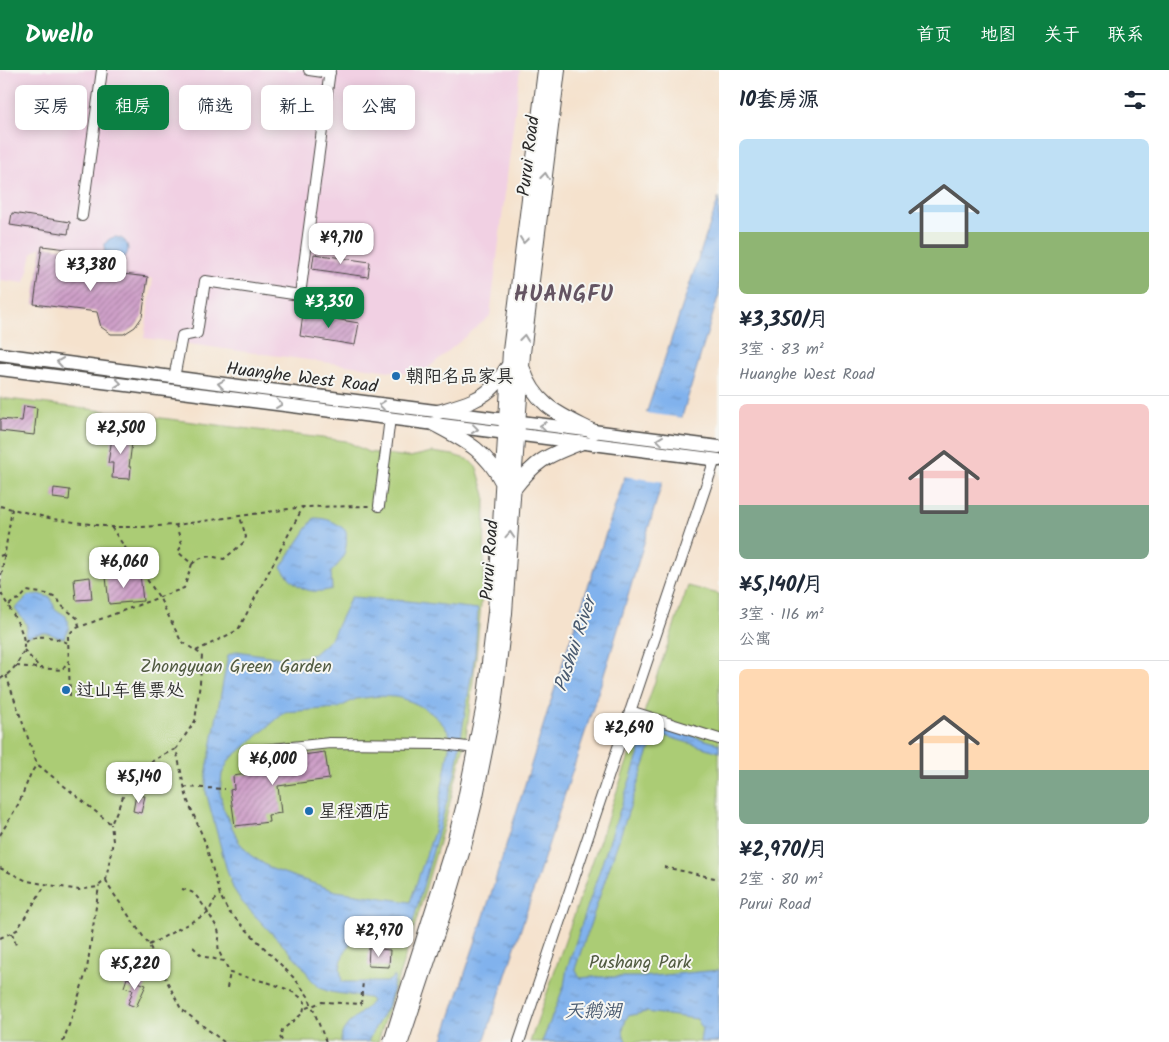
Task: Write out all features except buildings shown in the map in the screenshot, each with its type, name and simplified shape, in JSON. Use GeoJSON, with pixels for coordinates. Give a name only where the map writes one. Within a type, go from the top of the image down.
{"type":"FeatureCollection","features":[{"type":"Feature","properties":{"kind":"highway","name":"Purui Road"},"geometry":{"type":"LineString","coordinates":[[391,1042],[448,862],[464,804],[476,748],[491,656],[507,486],[515,365],[545,70]]}},
{"type":"Feature","properties":{"kind":"highway","name":"Purui Road"},"geometry":{"type":"LineString","coordinates":[[515,365],[558,70]]}},
{"type":"Feature","properties":{"kind":"highway"},"geometry":{"type":"LineString","coordinates":[[580,443],[546,457],[507,486],[487,458],[436,418],[483,396],[515,365],[536,396],[547,406],[594,432]]}},
{"type":"Feature","properties":{"kind":"highway","name":"Purui Road"},"geometry":{"type":"LineString","coordinates":[[401,1042],[464,846],[486,750],[501,658],[507,486]]}},
{"type":"Feature","properties":{"kind":"main road","name":"Huanghe West Road"},"geometry":{"type":"LineString","coordinates":[[0,354],[511,428],[580,443],[624,442],[693,450],[718,455]]}},
{"type":"Feature","properties":{"kind":"main road","name":"Huanghe West Road"},"geometry":{"type":"LineString","coordinates":[[0,369],[390,418],[436,418]]}},
{"type":"Feature","properties":{"kind":"main road","name":"Huanghe West Road"},"geometry":{"type":"LineString","coordinates":[[511,428],[594,432],[624,442]]}},
{"type":"Feature","properties":{"kind":"street"},"geometry":{"type":"LineString","coordinates":[[82,216],[102,70]]}},
{"type":"Feature","properties":{"kind":"street"},"geometry":{"type":"LineString","coordinates":[[174,378],[182,336],[197,333],[205,281],[300,295],[330,72],[309,70]]}},
{"type":"Feature","properties":{"kind":"street"},"geometry":{"type":"LineString","coordinates":[[379,506],[390,418]]}},
{"type":"Feature","properties":{"kind":"street"},"geometry":{"type":"LineString","coordinates":[[519,1042],[718,455]]}},
{"type":"Feature","properties":{"kind":"street"},"geometry":{"type":"LineString","coordinates":[[630,711],[719,739]]}},
{"type":"Feature","properties":{"kind":"street"},"geometry":{"type":"LineString","coordinates":[[254,751],[330,743],[442,744],[476,748]]}},
{"type":"Feature","properties":{"kind":"path"},"geometry":{"type":"LineString","coordinates":[[0,506],[53,519],[111,527],[142,527],[176,525],[303,507],[379,506]]}},
{"type":"Feature","properties":{"kind":"path"},"geometry":{"type":"LineString","coordinates":[[196,651],[238,630],[303,507]]}},
{"type":"Feature","properties":{"kind":"path"},"geometry":{"type":"LineString","coordinates":[[0,679],[16,666],[24,650],[25,643],[8,605],[1,595],[0,584],[12,508]]}},
{"type":"Feature","properties":{"kind":"path"},"geometry":{"type":"LineString","coordinates":[[70,696],[68,636],[74,629],[184,588],[192,564],[199,558],[210,556],[224,559],[243,543],[246,537],[240,516]]}},
{"type":"Feature","properties":{"kind":"path"},"geometry":{"type":"LineString","coordinates":[[176,525],[182,545],[178,552],[192,564]]}},
{"type":"Feature","properties":{"kind":"path"},"geometry":{"type":"LineString","coordinates":[[111,527],[159,597],[181,640],[202,655],[194,721],[176,749],[155,760],[132,780],[111,824],[113,841],[106,880],[149,945],[181,1010],[224,1042]]}},
{"type":"Feature","properties":{"kind":"path"},"geometry":{"type":"LineString","coordinates":[[0,556],[5,554]]}},
{"type":"Feature","properties":{"kind":"path"},"geometry":{"type":"LineString","coordinates":[[8,605],[20,599],[28,591],[47,594],[58,599],[61,605],[77,618],[80,626]]}},
{"type":"Feature","properties":{"kind":"path"},"geometry":{"type":"LineString","coordinates":[[25,643],[33,638],[44,636],[68,643]]}},
{"type":"Feature","properties":{"kind":"path"},"geometry":{"type":"LineString","coordinates":[[24,650],[41,668]]}},
{"type":"Feature","properties":{"kind":"path"},"geometry":{"type":"LineString","coordinates":[[16,666],[62,670],[68,661]]}},
{"type":"Feature","properties":{"kind":"path"},"geometry":{"type":"LineString","coordinates":[[6,675],[37,764],[111,824]]}},
{"type":"Feature","properties":{"kind":"path"},"geometry":{"type":"LineString","coordinates":[[176,749],[184,787],[205,842],[220,895],[228,910],[295,979],[308,996],[326,1042]]}},
{"type":"Feature","properties":{"kind":"path"},"geometry":{"type":"LineString","coordinates":[[0,835],[19,803],[31,773],[37,764]]}},
{"type":"Feature","properties":{"kind":"path"},"geometry":{"type":"LineString","coordinates":[[184,787],[225,789]]}},
{"type":"Feature","properties":{"kind":"path"},"geometry":{"type":"LineString","coordinates":[[664,867],[719,879]]}},
{"type":"Feature","properties":{"kind":"path"},"geometry":{"type":"LineString","coordinates":[[0,868],[27,881],[79,890],[100,886],[106,880]]}},
{"type":"Feature","properties":{"kind":"path"},"geometry":{"type":"LineString","coordinates":[[0,938],[18,930],[46,884]]}},
{"type":"Feature","properties":{"kind":"path"},"geometry":{"type":"LineString","coordinates":[[63,1042],[87,968],[100,886]]}},
{"type":"Feature","properties":{"kind":"path"},"geometry":{"type":"LineString","coordinates":[[182,889],[192,892],[200,900],[218,931],[217,946],[230,973],[227,988]]}},
{"type":"Feature","properties":{"kind":"path"},"geometry":{"type":"LineString","coordinates":[[149,945],[208,913],[214,901],[220,895]]}},
{"type":"Feature","properties":{"kind":"path"},"geometry":{"type":"LineString","coordinates":[[12,933],[16,945]]}},
{"type":"Feature","properties":{"kind":"path"},"geometry":{"type":"LineString","coordinates":[[194,947],[203,956],[224,961]]}},
{"type":"Feature","properties":{"kind":"path"},"geometry":{"type":"LineString","coordinates":[[230,973],[291,991],[301,997],[304,1002],[304,1013],[282,1030],[280,1037],[284,1042]]}},
{"type":"Feature","properties":{"kind":"path"},"geometry":{"type":"LineString","coordinates":[[304,1010],[322,1002],[361,1004],[363,981]]}},
{"type":"Feature","properties":{"kind":"shaded area"},"geometry":{"type":"Polygon","coordinates":[[[0,70],[520,70],[490,316],[420,375],[144,338],[153,279],[80,265],[70,247],[56,243],[44,245],[32,253],[25,283],[0,280],[0,70]]]}},
{"type":"Feature","properties":{"kind":"green space","name":"Zhongyuan Green Garden"},"geometry":{"type":"Polygon","coordinates":[[[0,398],[346,441],[368,452],[410,457],[432,452],[453,455],[469,460],[477,468],[485,495],[484,572],[466,738],[446,818],[416,922],[378,1042],[0,1042],[0,398]]]}},
{"type":"Feature","properties":{"kind":"green space","name":"Pushang Park"},"geometry":{"type":"Polygon","coordinates":[[[688,586],[719,594],[719,1042],[530,1042],[688,586]]]}},
{"type":"Feature","properties":{"kind":"water","name":"Pushui River"},"geometry":{"type":"Polygon","coordinates":[[[719,197],[719,294],[609,659],[484,1042],[442,1042],[485,913],[567,649],[719,197]]]}},
{"type":"Feature","properties":{"kind":"water"},"geometry":{"type":"Polygon","coordinates":[[[116,237],[124,241],[128,249],[124,257],[116,261],[108,257],[104,249],[108,241],[116,237]]]}},
{"type":"Feature","properties":{"kind":"water"},"geometry":{"type":"Polygon","coordinates":[[[314,518],[332,521],[346,531],[344,554],[331,572],[332,589],[323,591],[309,590],[297,585],[281,567],[314,518]]]}},
{"type":"Feature","properties":{"kind":"water"},"geometry":{"type":"Polygon","coordinates":[[[39,594],[51,598],[55,609],[66,616],[69,628],[64,638],[48,633],[27,637],[25,633],[27,630],[26,623],[15,609],[28,596],[39,594]]]}},
{"type":"Feature","properties":{"kind":"water"},"geometry":{"type":"Polygon","coordinates":[[[351,597],[478,609],[475,654],[455,773],[409,936],[365,928],[358,931],[343,955],[340,968],[342,982],[387,982],[395,976],[389,1003],[368,1042],[341,1042],[341,1036],[348,1025],[372,1001],[369,998],[330,992],[320,988],[310,978],[302,965],[242,902],[233,888],[226,867],[206,792],[206,775],[228,655],[237,651],[281,658],[303,657],[314,654],[331,639],[351,597]],[[379,696],[356,699],[338,708],[285,712],[229,760],[222,774],[220,792],[223,808],[239,842],[250,855],[272,869],[336,891],[410,902],[434,832],[451,737],[443,724],[424,708],[400,698],[379,696]]]}},
{"type":"Feature","properties":{"kind":"water","name":"天鹅湖"},"geometry":{"type":"Polygon","coordinates":[[[649,723],[719,744],[719,752],[655,733],[575,969],[580,978],[643,977],[719,970],[719,1042],[700,1042],[702,1028],[697,1019],[646,1012],[628,1016],[623,1029],[627,1042],[542,1042],[564,986],[567,968],[649,723]]]}},
{"type":"Feature","properties":{"kind":"pier"},"geometry":{"type":"Polygon","coordinates":[[[645,413],[684,418],[665,482],[623,476],[645,413]]]}},
{"type":"Feature","properties":{"kind":"place","name":"朝阳名品家具"},"geometry":{"type":"Point","coordinates":[396,376]}},
{"type":"Feature","properties":{"kind":"place","name":"过山车售票处"},"geometry":{"type":"Point","coordinates":[66,690]}},
{"type":"Feature","properties":{"kind":"place","name":"星程酒店"},"geometry":{"type":"Point","coordinates":[309,811]}},
{"type":"Feature","properties":{"kind":"district","name":"HUANGFU"},"geometry":{"type":"Point","coordinates":[564,293]}}]}
